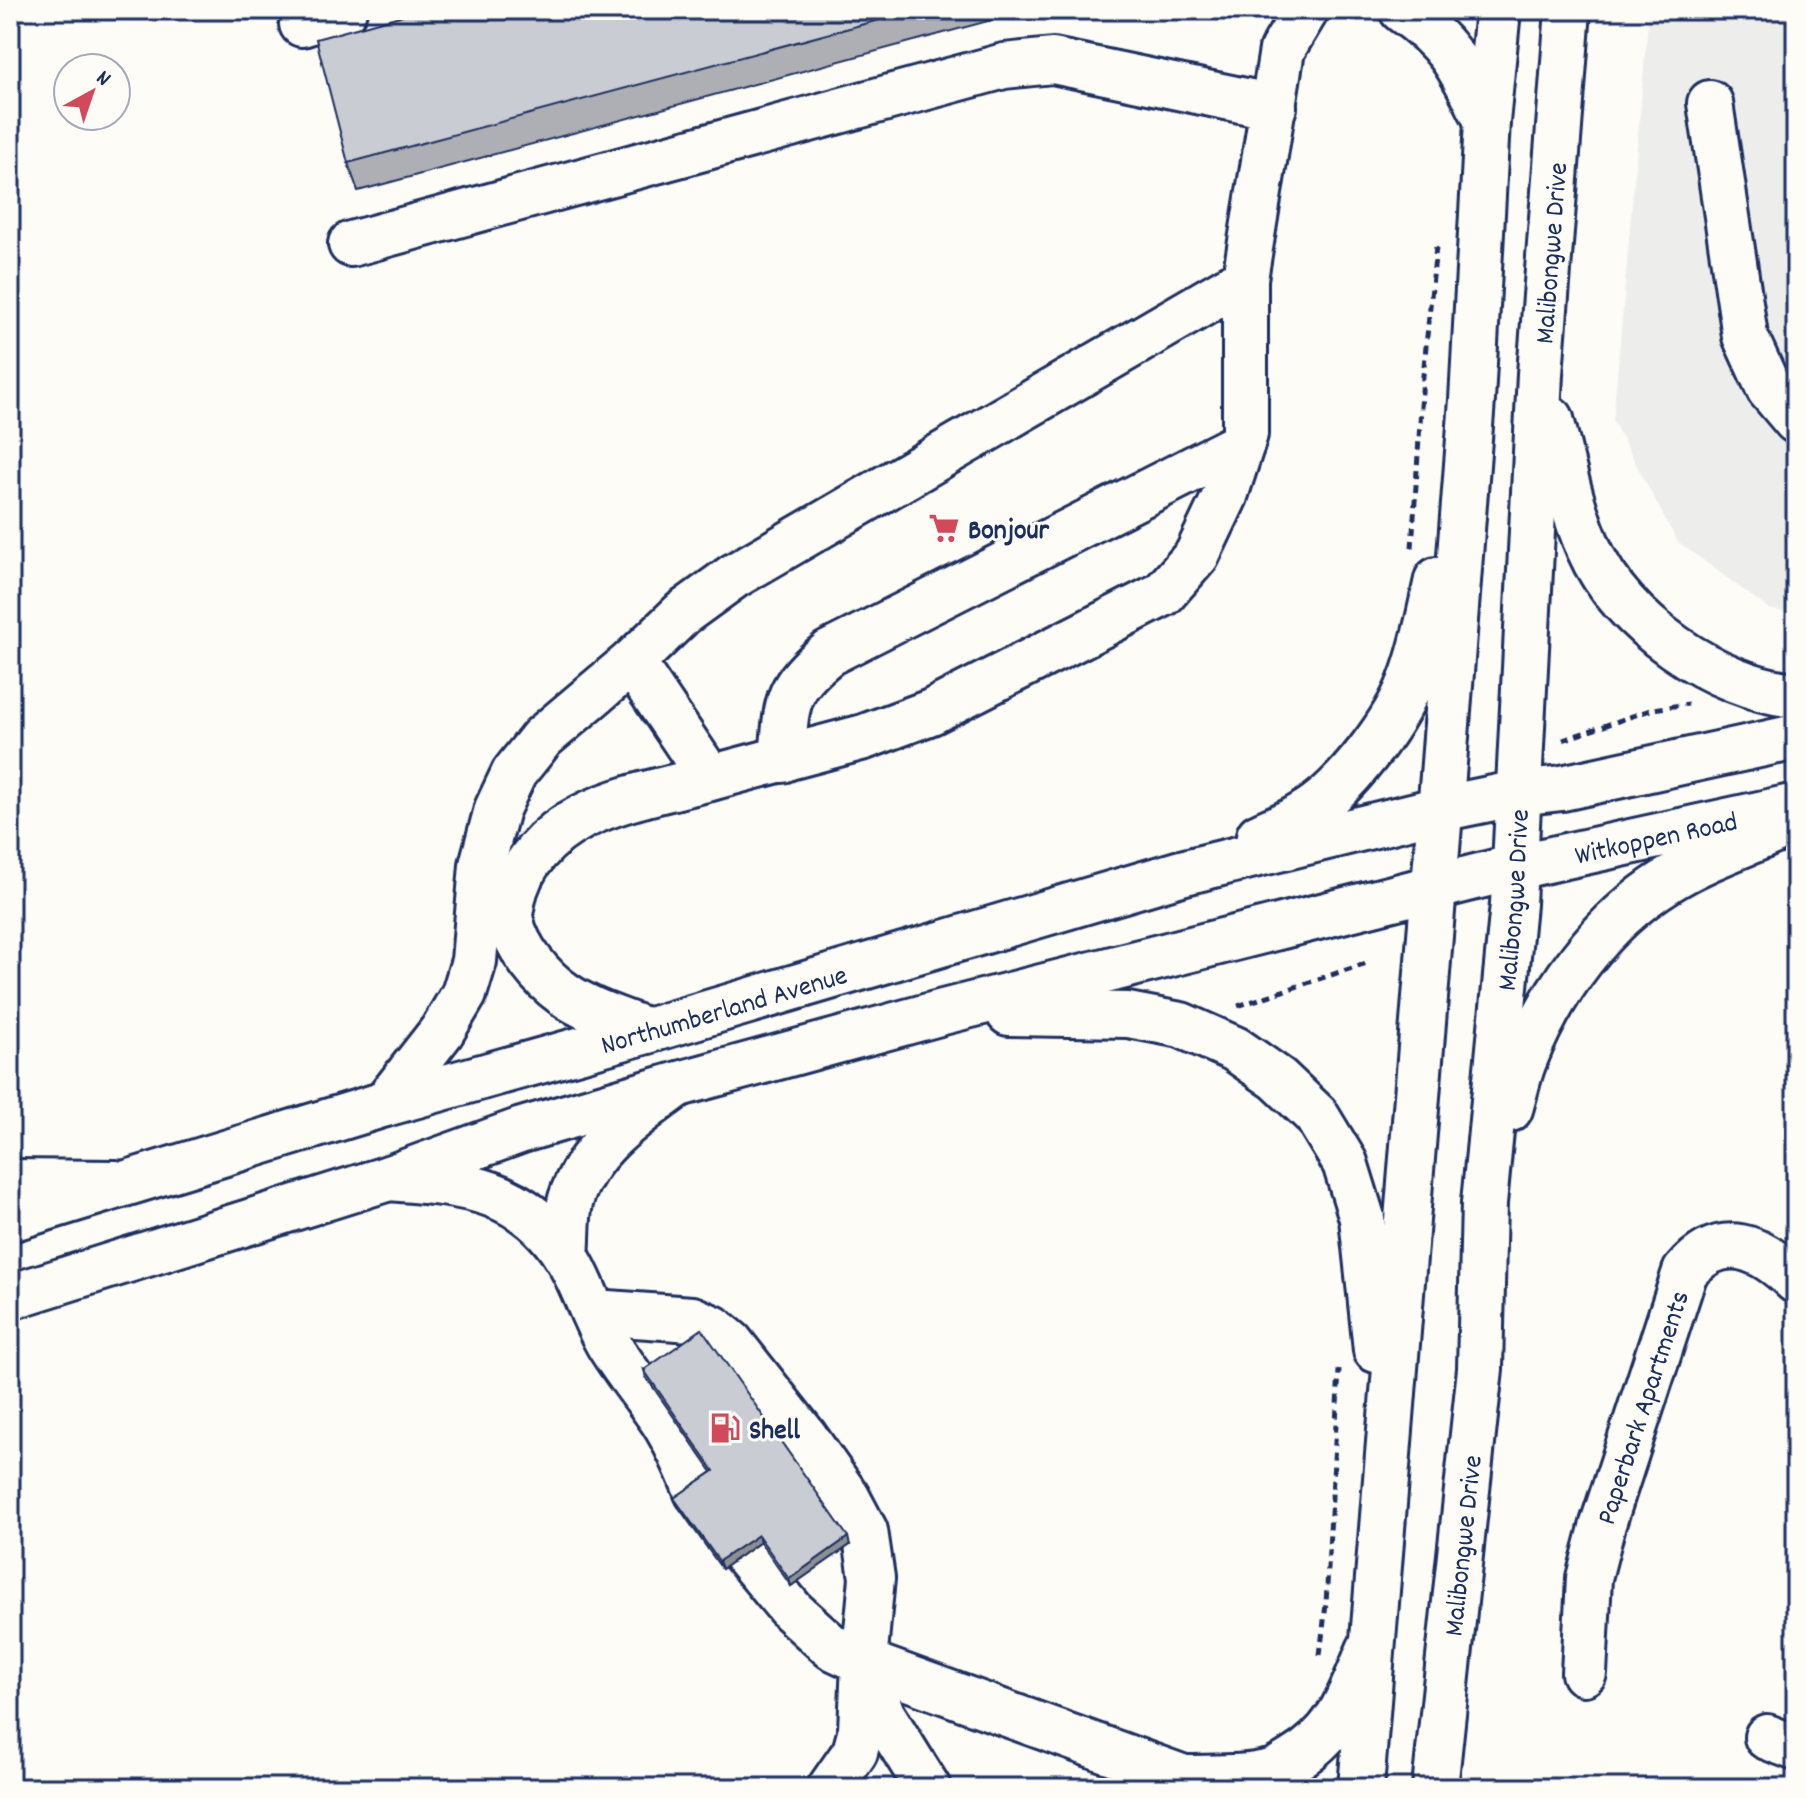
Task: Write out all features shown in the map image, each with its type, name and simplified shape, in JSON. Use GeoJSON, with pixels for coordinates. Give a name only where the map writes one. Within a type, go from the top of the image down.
{"type":"FeatureCollection","features":[{"type":"Feature","properties":{"kind":"main road"},"geometry":{"type":"LineString","coordinates":[[302,24],[344,10]]}},
{"type":"Feature","properties":{"kind":"main road"},"geometry":{"type":"LineString","coordinates":[[647,1031],[596,1011],[564,994],[538,972],[520,945],[510,919],[515,887],[533,855],[557,833],[583,817],[618,803],[864,737],[931,712],[1163,594],[1197,555],[1225,496],[1245,434],[1245,279],[1282,50],[1306,10]]}},
{"type":"Feature","properties":{"kind":"main road"},"geometry":{"type":"LineString","coordinates":[[1402,10],[1429,29],[1456,60],[1487,121]]}},
{"type":"Feature","properties":{"kind":"main road"},"geometry":{"type":"LineString","coordinates":[[1361,1788],[1472,400],[1487,121],[1498,10]]}},
{"type":"Feature","properties":{"kind":"main road","name":"Malibongwe Drive"},"geometry":{"type":"LineString","coordinates":[[1435,1788],[1480,1369],[1484,1203],[1515,867],[1540,374],[1568,10]]}},
{"type":"Feature","properties":{"kind":"main road"},"geometry":{"type":"LineString","coordinates":[[351,244],[1004,66],[1053,61],[1274,107]]}},
{"type":"Feature","properties":{"kind":"main road"},"geometry":{"type":"LineString","coordinates":[[1710,103],[1745,336],[1769,389],[1796,421]]}},
{"type":"Feature","properties":{"kind":"main road"},"geometry":{"type":"LineString","coordinates":[[385,1104],[442,1031],[464,994],[474,961],[482,865],[497,809],[514,773],[542,738],[632,662],[683,613],[734,576],[1245,279]]}},
{"type":"Feature","properties":{"kind":"main road"},"geometry":{"type":"LineString","coordinates":[[1540,374],[1574,508],[1590,551],[1621,598],[1669,644],[1698,664],[1734,680],[1796,695]]}},
{"type":"Feature","properties":{"kind":"main road"},"geometry":{"type":"LineString","coordinates":[[1181,873],[1306,813],[1346,778],[1394,714],[1413,677],[1434,592],[1451,486],[1472,400]]}},
{"type":"Feature","properties":{"kind":"main road"},"geometry":{"type":"LineString","coordinates":[[782,760],[786,715],[792,691],[808,669],[829,653],[1242,444]]}},
{"type":"Feature","properties":{"kind":"main road"},"geometry":{"type":"LineString","coordinates":[[632,662],[710,778]]}},
{"type":"Feature","properties":{"kind":"main road"},"geometry":{"type":"LineString","coordinates":[[1518,793],[1562,788],[1796,737]]}},
{"type":"Feature","properties":{"kind":"main road","name":"Northumberland Avenue"},"geometry":{"type":"LineString","coordinates":[[10,1219],[385,1104],[647,1031],[1181,873],[1440,809],[1518,793]]}},
{"type":"Feature","properties":{"kind":"main road","name":"Witkoppen Road"},"geometry":{"type":"LineString","coordinates":[[1432,890],[1515,867],[1796,806]]}},
{"type":"Feature","properties":{"kind":"main road"},"geometry":{"type":"LineString","coordinates":[[1484,1203],[1523,1062],[1554,999],[1580,961],[1637,901],[1670,879],[1796,822]]}},
{"type":"Feature","properties":{"kind":"main road"},"geometry":{"type":"LineString","coordinates":[[10,1297],[389,1178],[522,1130],[679,1084],[943,1012],[1432,890]]}},
{"type":"Feature","properties":{"kind":"main road"},"geometry":{"type":"LineString","coordinates":[[943,1012],[1128,1015],[1181,1025],[1235,1049],[1278,1079],[1316,1115],[1345,1163],[1362,1218],[1387,1459]]}},
{"type":"Feature","properties":{"kind":"main road"},"geometry":{"type":"LineString","coordinates":[[566,1255],[571,1201],[584,1171],[603,1146],[629,1121],[679,1084]]}},
{"type":"Feature","properties":{"kind":"main road"},"geometry":{"type":"LineString","coordinates":[[389,1178],[486,1191],[514,1204],[537,1222],[566,1255],[607,1342],[663,1422],[684,1459],[697,1492]]}},
{"type":"Feature","properties":{"kind":"main road"},"geometry":{"type":"LineString","coordinates":[[10,1182],[124,1183]]}},
{"type":"Feature","properties":{"kind":"main road","name":"Paperbark Apartments"},"geometry":{"type":"LineString","coordinates":[[1584,1673],[1589,1578],[1603,1524],[1685,1272],[1697,1258],[1708,1252],[1726,1246],[1744,1247],[1762,1253],[1796,1281]]}},
{"type":"Feature","properties":{"kind":"main road"},"geometry":{"type":"LineString","coordinates":[[593,1312],[692,1319],[713,1328],[731,1343],[805,1437],[847,1497],[865,1531],[872,1578],[861,1730],[855,1752],[830,1788]]}},
{"type":"Feature","properties":{"kind":"main road"},"geometry":{"type":"LineString","coordinates":[[744,1553],[792,1611],[832,1647],[864,1662],[1193,1783],[1274,1772],[1324,1738],[1344,1708],[1372,1643]]}},
{"type":"Feature","properties":{"kind":"main road"},"geometry":{"type":"LineString","coordinates":[[864,1662],[882,1714],[928,1788]]}},
{"type":"Feature","properties":{"kind":"path"},"geometry":{"type":"LineString","coordinates":[[1411,557],[1436,242]]}},
{"type":"Feature","properties":{"kind":"path"},"geometry":{"type":"LineString","coordinates":[[1562,740],[1653,709],[1700,703]]}},
{"type":"Feature","properties":{"kind":"path"},"geometry":{"type":"LineString","coordinates":[[1225,1011],[1370,962]]}},
{"type":"Feature","properties":{"kind":"path"},"geometry":{"type":"LineString","coordinates":[[1319,1665],[1326,1604],[1339,1355]]}},
{"type":"Feature","properties":{"kind":"shaded area"},"geometry":{"type":"Polygon","coordinates":[[[1649,10],[1796,10],[1796,614],[1769,609],[1677,541],[1613,421],[1649,10]]]}},
{"type":"Feature","properties":{"kind":"building"},"geometry":{"type":"Polygon","coordinates":[[[422,10],[916,10],[348,163],[316,39],[422,10]]]}},
{"type":"Feature","properties":{"kind":"building","name":"Shell"},"geometry":{"type":"Polygon","coordinates":[[[702,1329],[848,1537],[789,1579],[758,1535],[719,1561],[674,1498],[714,1471],[644,1370],[702,1329]]]}},
{"type":"Feature","properties":{"kind":"place","name":"Bonjour"},"geometry":{"type":"Point","coordinates":[944,528]}},
{"type":"Feature","properties":{"kind":"place","name":"Shell"},"geometry":{"type":"Point","coordinates":[725,1428]}}]}
